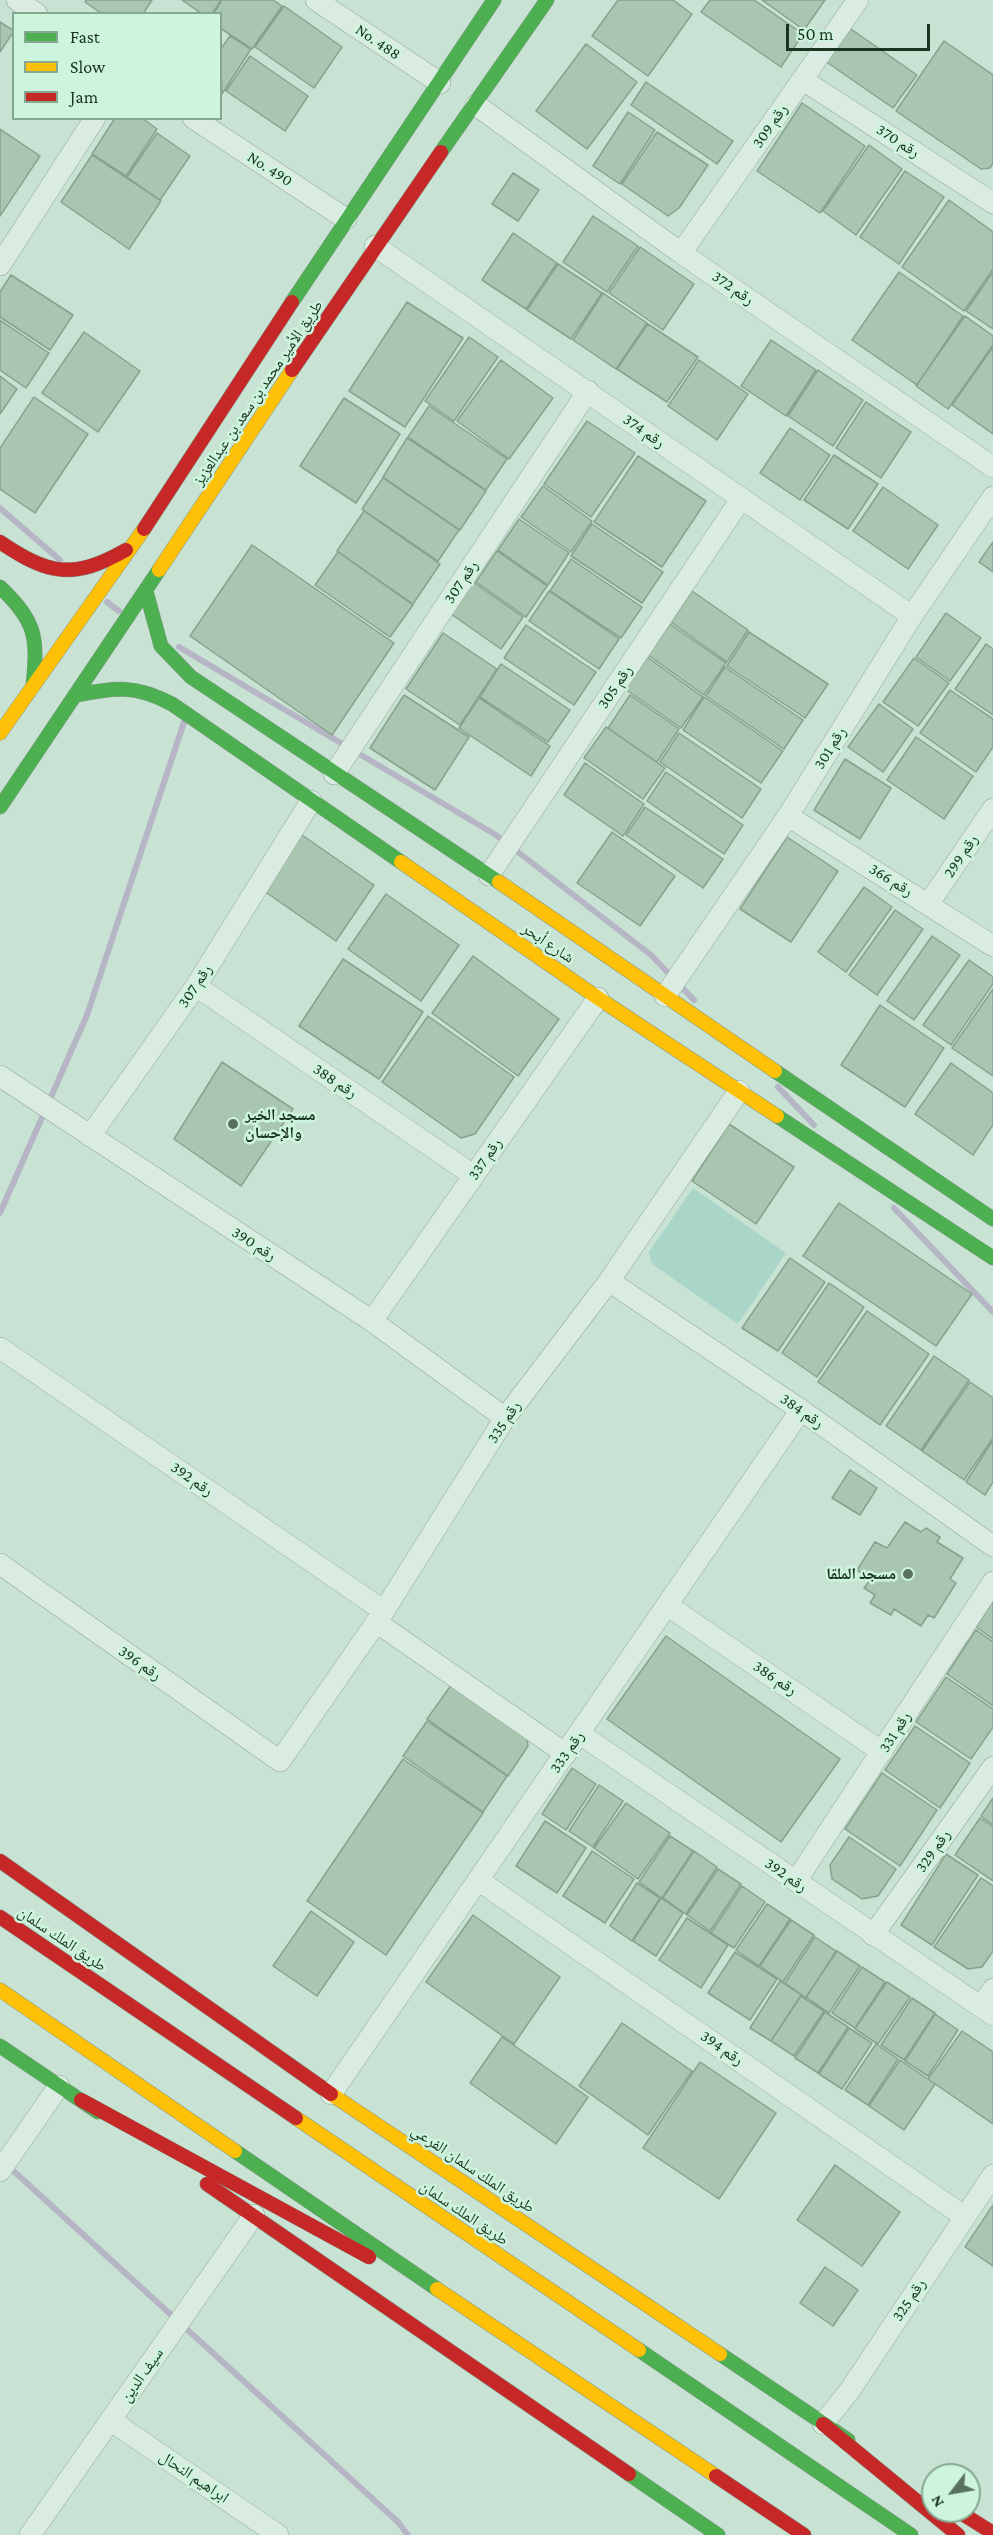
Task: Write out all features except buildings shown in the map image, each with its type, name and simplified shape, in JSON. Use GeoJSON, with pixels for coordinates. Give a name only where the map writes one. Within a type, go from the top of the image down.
{"type":"FeatureCollection","features":[{"type":"Feature","properties":{"kind":"main road","name":"طريق الأمير محمد بن سعد بن عبدالعزيز"},"geometry":{"type":"LineString","coordinates":[[0,733],[133,545],[346,219],[494,0]]}},
{"type":"Feature","properties":{"kind":"main road","name":"طريق الأمير محمد بن سعد بن عبدالعزيز"},"geometry":{"type":"LineString","coordinates":[[0,807],[375,246],[476,105],[547,0]]}},
{"type":"Feature","properties":{"kind":"main road"},"geometry":{"type":"LineString","coordinates":[[1,542],[28,562],[51,570],[74,573],[101,565],[133,545]]}},
{"type":"Feature","properties":{"kind":"main road"},"geometry":{"type":"LineString","coordinates":[[1,542],[7,553],[4,570]]}},
{"type":"Feature","properties":{"kind":"main road"},"geometry":{"type":"LineString","coordinates":[[0,587],[29,616],[33,626],[36,637],[33,686]]}},
{"type":"Feature","properties":{"kind":"main road","name":"شارع أبحر"},"geometry":{"type":"LineString","coordinates":[[146,591],[161,646],[182,691],[311,801],[598,998],[989,1255]]}},
{"type":"Feature","properties":{"kind":"main road","name":"شارع أبحر"},"geometry":{"type":"LineString","coordinates":[[77,695],[114,688],[182,691],[334,774],[489,875],[993,1219]]}},
{"type":"Feature","properties":{"kind":"main road"},"geometry":{"type":"LineString","coordinates":[[989,1255],[993,1229]]}},
{"type":"Feature","properties":{"kind":"main road","name":"طريق الملك سلمان الفرعي"},"geometry":{"type":"LineString","coordinates":[[0,1862],[331,2094],[823,2424],[921,2487]]}},
{"type":"Feature","properties":{"kind":"main road","name":"طريق الملك سلمان"},"geometry":{"type":"LineString","coordinates":[[0,1917],[911,2535]]}},
{"type":"Feature","properties":{"kind":"main road"},"geometry":{"type":"LineString","coordinates":[[0,1990],[473,2314],[804,2535]]}},
{"type":"Feature","properties":{"kind":"main road"},"geometry":{"type":"LineString","coordinates":[[0,2046],[254,2215],[718,2535]]}},
{"type":"Feature","properties":{"kind":"main road"},"geometry":{"type":"LineString","coordinates":[[81,2100],[473,2314]]}},
{"type":"Feature","properties":{"kind":"main road"},"geometry":{"type":"LineString","coordinates":[[823,2424],[958,2535]]}},
{"type":"Feature","properties":{"kind":"main road"},"geometry":{"type":"LineString","coordinates":[[976,2523],[993,2534]]}},
{"type":"Feature","properties":{"kind":"street"},"geometry":{"type":"LineString","coordinates":[[17,0],[34,12]]}},
{"type":"Feature","properties":{"kind":"street","name":"No. 488"},"geometry":{"type":"LineString","coordinates":[[316,0],[440,83]]}},
{"type":"Feature","properties":{"kind":"street","name":"رقم 309"},"geometry":{"type":"LineString","coordinates":[[681,253],[858,0]]}},
{"type":"Feature","properties":{"kind":"street","name":"رقم 370"},"geometry":{"type":"LineString","coordinates":[[803,80],[993,203]]}},
{"type":"Feature","properties":{"kind":"street","name":"رقم 372"},"geometry":{"type":"LineString","coordinates":[[476,105],[681,253],[993,467]]}},
{"type":"Feature","properties":{"kind":"street"},"geometry":{"type":"LineString","coordinates":[[0,265],[94,120]]}},
{"type":"Feature","properties":{"kind":"street","name":"No. 490"},"geometry":{"type":"LineString","coordinates":[[197,120],[346,219]]}},
{"type":"Feature","properties":{"kind":"street","name":"رقم 374"},"geometry":{"type":"LineString","coordinates":[[375,246],[912,616]]}},
{"type":"Feature","properties":{"kind":"street","name":"رقم 307"},"geometry":{"type":"LineString","coordinates":[[334,774],[588,391]]}},
{"type":"Feature","properties":{"kind":"street","name":"رقم 301"},"geometry":{"type":"LineString","coordinates":[[665,996],[788,816],[912,616],[993,497]]}},
{"type":"Feature","properties":{"kind":"street","name":"رقم 305"},"geometry":{"type":"LineString","coordinates":[[489,875],[741,499]]}},
{"type":"Feature","properties":{"kind":"street","name":"رقم 307"},"geometry":{"type":"LineString","coordinates":[[90,1136],[196,986],[311,801]]}},
{"type":"Feature","properties":{"kind":"street","name":"رقم 299"},"geometry":{"type":"LineString","coordinates":[[929,903],[993,809]]}},
{"type":"Feature","properties":{"kind":"street","name":"رقم 366"},"geometry":{"type":"LineString","coordinates":[[788,816],[929,903],[993,946]]}},
{"type":"Feature","properties":{"kind":"street","name":"رقم 388"},"geometry":{"type":"LineString","coordinates":[[196,986],[473,1175]]}},
{"type":"Feature","properties":{"kind":"street","name":"رقم 337"},"geometry":{"type":"LineString","coordinates":[[372,1321],[598,998]]}},
{"type":"Feature","properties":{"kind":"street","name":"رقم 390"},"geometry":{"type":"LineString","coordinates":[[0,1076],[372,1321],[505,1418]]}},
{"type":"Feature","properties":{"kind":"street","name":"رقم 335"},"geometry":{"type":"LineString","coordinates":[[280,1761],[380,1617],[505,1418],[609,1281],[739,1091]]}},
{"type":"Feature","properties":{"kind":"street","name":"رقم 384"},"geometry":{"type":"LineString","coordinates":[[609,1281],[801,1410],[993,1546]]}},
{"type":"Feature","properties":{"kind":"street","name":"رقم 392"},"geometry":{"type":"LineString","coordinates":[[0,1347],[380,1617],[566,1754]]}},
{"type":"Feature","properties":{"kind":"street","name":"رقم 333"},"geometry":{"type":"LineString","coordinates":[[331,2094],[801,1410]]}},
{"type":"Feature","properties":{"kind":"street","name":"رقم 396"},"geometry":{"type":"LineString","coordinates":[[0,1564],[280,1761]]}},
{"type":"Feature","properties":{"kind":"street","name":"رقم 331"},"geometry":{"type":"LineString","coordinates":[[796,1881],[993,1582]]}},
{"type":"Feature","properties":{"kind":"street","name":"رقم 386"},"geometry":{"type":"LineString","coordinates":[[667,1605],[882,1752]]}},
{"type":"Feature","properties":{"kind":"street","name":"رقم 392"},"geometry":{"type":"LineString","coordinates":[[580,1734],[873,1935],[989,2003]]}},
{"type":"Feature","properties":{"kind":"street","name":"رقم 329"},"geometry":{"type":"LineString","coordinates":[[873,1935],[993,1767]]}},
{"type":"Feature","properties":{"kind":"street","name":"رقم 394"},"geometry":{"type":"LineString","coordinates":[[478,1880],[965,2217]]}},
{"type":"Feature","properties":{"kind":"street"},"geometry":{"type":"LineString","coordinates":[[0,2171],[58,2086]]}},
{"type":"Feature","properties":{"kind":"street","name":"رقم 325"},"geometry":{"type":"LineString","coordinates":[[823,2424],[850,2390],[993,2175]]}},
{"type":"Feature","properties":{"kind":"street","name":"سيف الدين"},"geometry":{"type":"LineString","coordinates":[[30,2535],[254,2215]]}},
{"type":"Feature","properties":{"kind":"street","name":"ابراهيم النحال"},"geometry":{"type":"LineString","coordinates":[[111,2420],[278,2535]]}},
{"type":"Feature","properties":{"kind":"shaded area"},"geometry":{"type":"Polygon","coordinates":[[[693,1188],[786,1253],[738,1324],[652,1264],[649,1252],[693,1188]]]}},
{"type":"Feature","properties":{"kind":"waterway"},"geometry":{"type":"LineString","coordinates":[[0,508],[60,560]]}},
{"type":"Feature","properties":{"kind":"waterway"},"geometry":{"type":"LineString","coordinates":[[107,602],[119,611]]}},
{"type":"Feature","properties":{"kind":"waterway"},"geometry":{"type":"LineString","coordinates":[[179,647],[496,835],[651,955],[694,1000]]}},
{"type":"Feature","properties":{"kind":"waterway"},"geometry":{"type":"LineString","coordinates":[[0,1213],[87,1015],[184,722]]}},
{"type":"Feature","properties":{"kind":"waterway"},"geometry":{"type":"LineString","coordinates":[[778,1087],[814,1125]]}},
{"type":"Feature","properties":{"kind":"waterway"},"geometry":{"type":"LineString","coordinates":[[894,1208],[993,1312]]}},
{"type":"Feature","properties":{"kind":"waterway"},"geometry":{"type":"LineString","coordinates":[[7,2165],[398,2522],[408,2535]]}},
{"type":"Feature","properties":{"kind":"traffic: fast"},"geometry":{"type":"LineString","coordinates":[[292,302],[494,0]]}},
{"type":"Feature","properties":{"kind":"traffic: fast"},"geometry":{"type":"LineString","coordinates":[[441,152],[547,0]]}},
{"type":"Feature","properties":{"kind":"traffic: fast"},"geometry":{"type":"LineString","coordinates":[[0,807],[159,570]]}},
{"type":"Feature","properties":{"kind":"traffic: fast"},"geometry":{"type":"LineString","coordinates":[[0,587],[21,610],[32,631],[35,654],[33,685]]}},
{"type":"Feature","properties":{"kind":"traffic: fast"},"geometry":{"type":"LineString","coordinates":[[146,591],[161,646],[191,677],[499,882]]}},
{"type":"Feature","properties":{"kind":"traffic: fast"},"geometry":{"type":"LineString","coordinates":[[77,695],[103,690],[126,689],[147,693],[172,704],[401,862]]}},
{"type":"Feature","properties":{"kind":"traffic: fast"},"geometry":{"type":"LineString","coordinates":[[775,1071],[993,1219]]}},
{"type":"Feature","properties":{"kind":"traffic: fast"},"geometry":{"type":"LineString","coordinates":[[777,1116],[993,1258]]}},
{"type":"Feature","properties":{"kind":"traffic: fast"},"geometry":{"type":"LineString","coordinates":[[0,2046],[98,2112]]}},
{"type":"Feature","properties":{"kind":"traffic: fast"},"geometry":{"type":"LineString","coordinates":[[235,2151],[437,2289]]}},
{"type":"Feature","properties":{"kind":"traffic: fast"},"geometry":{"type":"LineString","coordinates":[[639,2350],[911,2535]]}},
{"type":"Feature","properties":{"kind":"traffic: fast"},"geometry":{"type":"LineString","coordinates":[[720,2354],[848,2440]]}},
{"type":"Feature","properties":{"kind":"traffic: fast"},"geometry":{"type":"LineString","coordinates":[[629,2474],[718,2535]]}},
{"type":"Feature","properties":{"kind":"traffic: slow"},"geometry":{"type":"LineString","coordinates":[[159,570],[292,370]]}},
{"type":"Feature","properties":{"kind":"traffic: slow"},"geometry":{"type":"LineString","coordinates":[[0,733],[144,529]]}},
{"type":"Feature","properties":{"kind":"traffic: slow"},"geometry":{"type":"LineString","coordinates":[[401,862],[598,998],[777,1116]]}},
{"type":"Feature","properties":{"kind":"traffic: slow"},"geometry":{"type":"LineString","coordinates":[[499,882],[775,1071]]}},
{"type":"Feature","properties":{"kind":"traffic: slow"},"geometry":{"type":"LineString","coordinates":[[0,1990],[235,2151]]}},
{"type":"Feature","properties":{"kind":"traffic: slow"},"geometry":{"type":"LineString","coordinates":[[331,2094],[720,2354]]}},
{"type":"Feature","properties":{"kind":"traffic: slow"},"geometry":{"type":"LineString","coordinates":[[296,2118],[639,2350]]}},
{"type":"Feature","properties":{"kind":"traffic: slow"},"geometry":{"type":"LineString","coordinates":[[437,2289],[716,2476]]}},
{"type":"Feature","properties":{"kind":"traffic: jam"},"geometry":{"type":"LineString","coordinates":[[292,370],[441,152]]}},
{"type":"Feature","properties":{"kind":"traffic: jam"},"geometry":{"type":"LineString","coordinates":[[144,529],[292,302]]}},
{"type":"Feature","properties":{"kind":"traffic: jam"},"geometry":{"type":"LineString","coordinates":[[0,542],[33,561],[62,570],[91,566],[126,550]]}},
{"type":"Feature","properties":{"kind":"traffic: jam"},"geometry":{"type":"LineString","coordinates":[[0,1861],[331,2094]]}},
{"type":"Feature","properties":{"kind":"traffic: jam"},"geometry":{"type":"LineString","coordinates":[[0,1917],[296,2118]]}},
{"type":"Feature","properties":{"kind":"traffic: jam"},"geometry":{"type":"LineString","coordinates":[[81,2100],[369,2257]]}},
{"type":"Feature","properties":{"kind":"traffic: jam"},"geometry":{"type":"LineString","coordinates":[[207,2184],[629,2474]]}},
{"type":"Feature","properties":{"kind":"traffic: jam"},"geometry":{"type":"LineString","coordinates":[[823,2424],[958,2535]]}},
{"type":"Feature","properties":{"kind":"traffic: jam"},"geometry":{"type":"LineString","coordinates":[[716,2476],[804,2535]]}},
{"type":"Feature","properties":{"kind":"traffic: jam"},"geometry":{"type":"LineString","coordinates":[[977,2523],[993,2533]]}},
{"type":"Feature","properties":{"kind":"place","name":"مسجد الخير والإحسان"},"geometry":{"type":"Point","coordinates":[233,1124]}},
{"type":"Feature","properties":{"kind":"place","name":"مسجد الملقا"},"geometry":{"type":"Point","coordinates":[908,1574]}}]}
